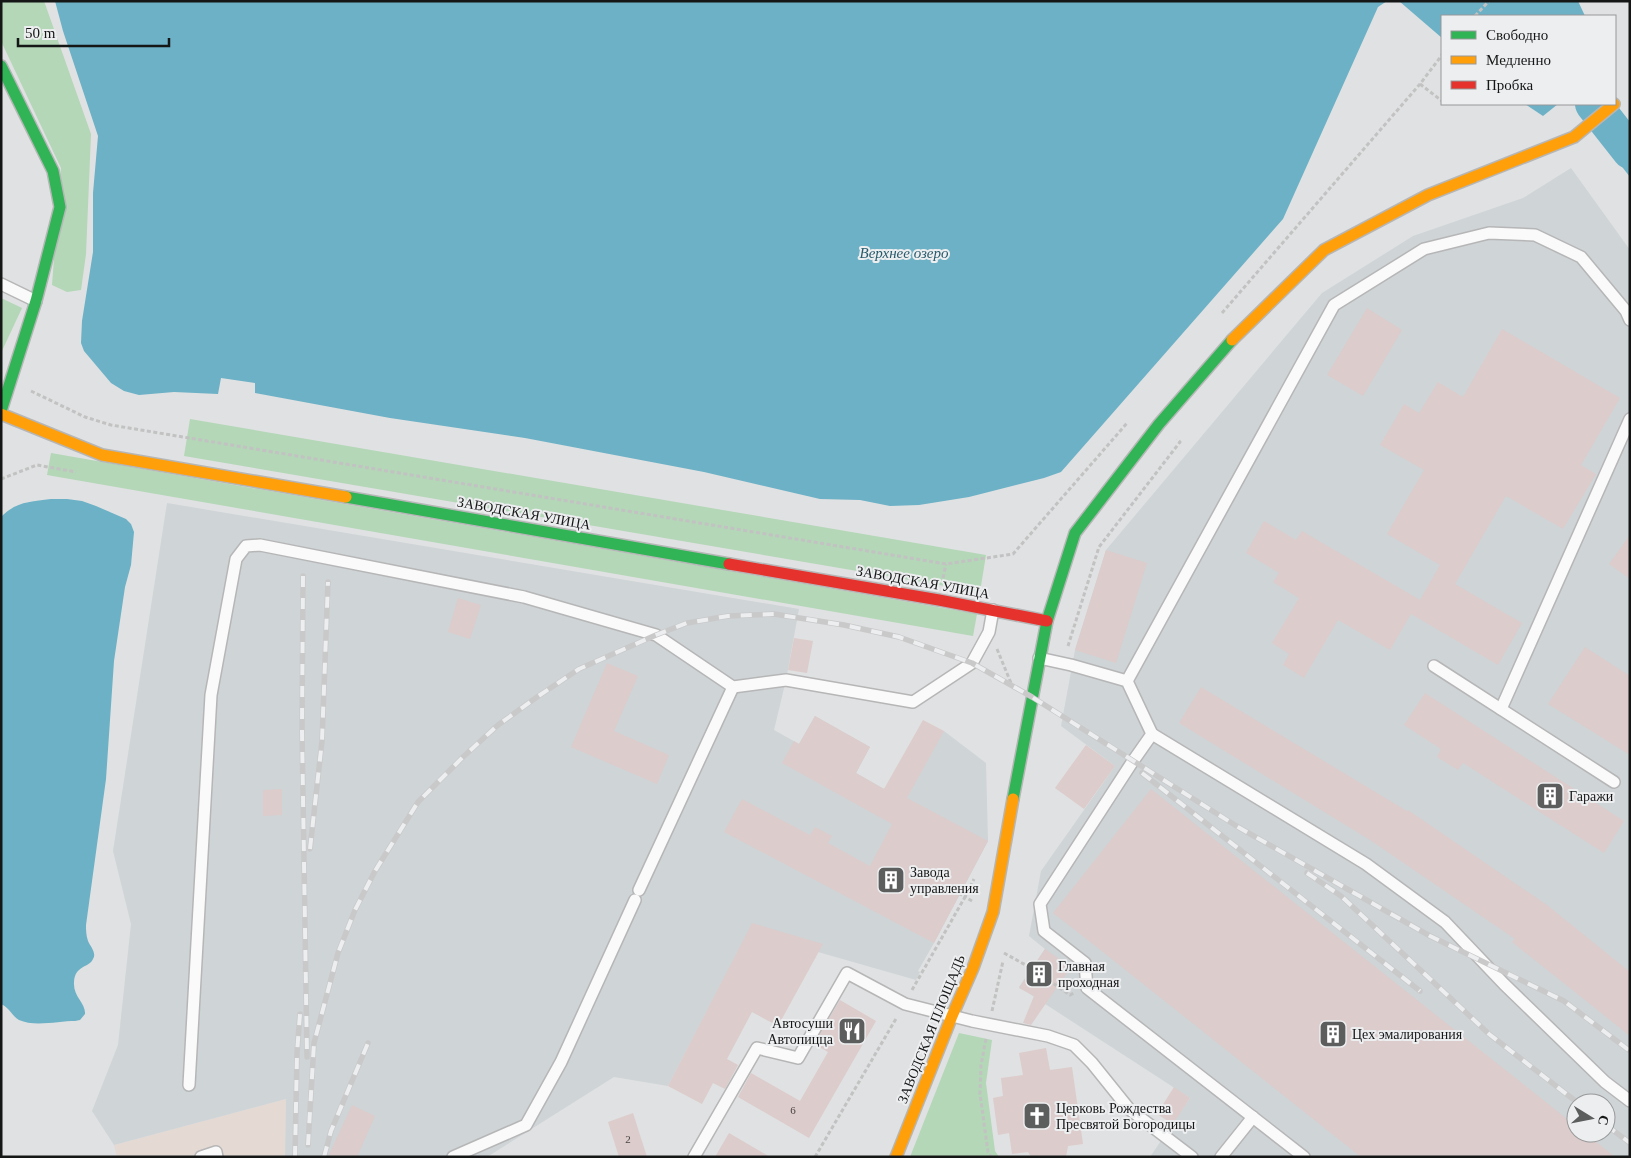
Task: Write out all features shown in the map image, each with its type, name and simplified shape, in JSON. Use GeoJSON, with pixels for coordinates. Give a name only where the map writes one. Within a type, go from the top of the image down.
{"type":"FeatureCollection","features":[{"type":"Feature","properties":{"kind":"main road"},"geometry":{"type":"LineString","coordinates":[[1,66],[53,171],[60,207],[36,301],[1,412]]}},
{"type":"Feature","properties":{"kind":"main road","name":"ЗАВОДСКАЯ ПЛОЩАДЬ"},"geometry":{"type":"LineString","coordinates":[[896,1157],[973,968],[993,912],[1047,621],[1075,533],[1159,424],[1236,336],[1324,250],[1428,195],[1574,137],[1613,105]]}},
{"type":"Feature","properties":{"kind":"main road","name":"ЗАВОДСКАЯ УЛИЦА"},"geometry":{"type":"LineString","coordinates":[[1,412],[102,456],[993,610],[1047,621]]}},
{"type":"Feature","properties":{"kind":"lane"},"geometry":{"type":"LineString","coordinates":[[1127,681],[1334,305],[1424,249],[1489,233],[1526,234],[1535,235],[1580,257],[1626,311],[1630,320]]}},
{"type":"Feature","properties":{"kind":"lane"},"geometry":{"type":"LineString","coordinates":[[1,284],[36,301]]}},
{"type":"Feature","properties":{"kind":"lane"},"geometry":{"type":"LineString","coordinates":[[1501,709],[1630,419]]}},
{"type":"Feature","properties":{"kind":"lane"},"geometry":{"type":"LineString","coordinates":[[189,1085],[211,695],[236,559],[246,546],[260,545],[524,597],[646,632],[656,635],[733,688],[786,680],[913,702],[972,663],[989,632],[993,610]]}},
{"type":"Feature","properties":{"kind":"lane"},"geometry":{"type":"LineString","coordinates":[[1039,658],[1127,681],[1152,734],[1366,864],[1446,922],[1504,984],[1605,1082],[1630,1101]]}},
{"type":"Feature","properties":{"kind":"lane"},"geometry":{"type":"LineString","coordinates":[[1434,666],[1614,782]]}},
{"type":"Feature","properties":{"kind":"lane"},"geometry":{"type":"LineString","coordinates":[[453,1157],[526,1126],[561,1062],[733,688]]}},
{"type":"Feature","properties":{"kind":"lane"},"geometry":{"type":"LineString","coordinates":[[1152,734],[1130,764],[1040,904],[1044,931],[1086,964],[1087,988],[1304,1157]]}},
{"type":"Feature","properties":{"kind":"lane"},"geometry":{"type":"LineString","coordinates":[[694,1157],[756,1048],[798,1058],[846,973],[904,1004],[990,1025],[1048,1036],[1074,1045],[1092,1063],[1129,1109],[1192,1157]]}},
{"type":"Feature","properties":{"kind":"lane"},"geometry":{"type":"LineString","coordinates":[[1221,1157],[1253,1117]]}},
{"type":"Feature","properties":{"kind":"lane"},"geometry":{"type":"LineString","coordinates":[[201,1157],[216,1152],[218,1157]]}},
{"type":"Feature","properties":{"kind":"path"},"geometry":{"type":"LineString","coordinates":[[1477,15],[1489,1]]}},
{"type":"Feature","properties":{"kind":"path"},"geometry":{"type":"LineString","coordinates":[[1218,317],[1420,84],[1441,55]]}},
{"type":"Feature","properties":{"kind":"path"},"geometry":{"type":"LineString","coordinates":[[1420,84],[1441,100]]}},
{"type":"Feature","properties":{"kind":"path"},"geometry":{"type":"LineString","coordinates":[[11,380],[85,417],[110,425],[946,564],[1013,554],[1134,415]]}},
{"type":"Feature","properties":{"kind":"path"},"geometry":{"type":"LineString","coordinates":[[1066,651],[1099,547],[1180,442],[1159,424]]}},
{"type":"Feature","properties":{"kind":"path"},"geometry":{"type":"LineString","coordinates":[[1,479],[37,465],[86,473]]}},
{"type":"Feature","properties":{"kind":"path"},"geometry":{"type":"LineString","coordinates":[[989,632],[1012,685]]}},
{"type":"Feature","properties":{"kind":"path"},"geometry":{"type":"LineString","coordinates":[[815,1157],[978,872]]}},
{"type":"Feature","properties":{"kind":"path"},"geometry":{"type":"LineString","coordinates":[[960,894],[993,912]]}},
{"type":"Feature","properties":{"kind":"path"},"geometry":{"type":"LineString","coordinates":[[991,1157],[988,1152],[980,1094],[981,1065],[1006,945]]}},
{"type":"Feature","properties":{"kind":"path"},"geometry":{"type":"LineString","coordinates":[[1004,953],[1031,968],[1070,995],[1087,988]]}},
{"type":"Feature","properties":{"kind":"path"},"geometry":{"type":"LineString","coordinates":[[986,1157],[988,1152]]}},
{"type":"Feature","properties":{"kind":"shaded area"},"geometry":{"type":"Polygon","coordinates":[[[1571,168],[1630,250],[1630,1157],[1150,1157],[1190,1098],[1019,987],[1045,949],[1029,936],[1041,871],[1115,766],[1061,726],[1075,650],[1106,550],[1322,293],[1413,236],[1523,198],[1571,168]]]}},
{"type":"Feature","properties":{"kind":"shaded area"},"geometry":{"type":"Polygon","coordinates":[[[167,503],[799,609],[786,680],[774,730],[799,744],[815,716],[870,747],[856,773],[884,789],[944,731],[986,763],[988,841],[918,971],[920,972],[916,980],[748,932],[668,1086],[614,1077],[487,1157],[285,1157],[286,1099],[114,1145],[92,1111],[118,1045],[131,924],[113,851],[167,503]]]}},
{"type":"Feature","properties":{"kind":"shaded area"},"geometry":{"type":"Polygon","coordinates":[[[286,1099],[285,1157],[117,1157],[114,1145],[286,1099]]]}},
{"type":"Feature","properties":{"kind":"green space"},"geometry":{"type":"Polygon","coordinates":[[[1,1],[44,1],[91,134],[86,254],[81,290],[67,292],[52,285],[61,168],[1,41],[1,1]]]}},
{"type":"Feature","properties":{"kind":"green space"},"geometry":{"type":"Polygon","coordinates":[[[1,298],[22,308],[1,353],[1,298]]]}},
{"type":"Feature","properties":{"kind":"green space"},"geometry":{"type":"Polygon","coordinates":[[[190,419],[986,555],[980,592],[184,456],[190,419]]]}},
{"type":"Feature","properties":{"kind":"green space"},"geometry":{"type":"Polygon","coordinates":[[[51,453],[977,614],[973,636],[47,475],[51,453]]]}},
{"type":"Feature","properties":{"kind":"green space"},"geometry":{"type":"Polygon","coordinates":[[[959,1033],[992,1040],[986,1083],[995,1151],[999,1157],[910,1157],[959,1033]]]}},
{"type":"Feature","properties":{"kind":"water","name":"Верхнее озеро"},"geometry":{"type":"Polygon","coordinates":[[[55,1],[1387,1],[1378,7],[1283,219],[1061,472],[969,497],[919,505],[890,506],[860,500],[820,499],[704,472],[525,438],[390,418],[255,393],[255,383],[221,378],[218,394],[174,392],[139,395],[124,391],[111,383],[84,351],[81,343],[82,321],[93,252],[93,193],[98,136],[55,1]]]}},
{"type":"Feature","properties":{"kind":"water"},"geometry":{"type":"Polygon","coordinates":[[[1399,1],[1578,1],[1585,15],[1441,15],[1441,37],[1399,1]]]}},
{"type":"Feature","properties":{"kind":"water"},"geometry":{"type":"Polygon","coordinates":[[[1526,105],[1557,105],[1543,116],[1526,105]]]}},
{"type":"Feature","properties":{"kind":"water"},"geometry":{"type":"Polygon","coordinates":[[[1630,133],[1630,177],[1609,150],[1630,133]]]}},
{"type":"Feature","properties":{"kind":"water"},"geometry":{"type":"Polygon","coordinates":[[[51,499],[82,501],[96,506],[126,519],[131,524],[134,532],[131,565],[125,587],[114,661],[106,779],[86,925],[87,939],[94,952],[94,957],[91,962],[77,972],[74,982],[75,992],[84,1006],[85,1014],[80,1020],[75,1021],[32,1023],[19,1020],[1,1004],[1,517],[18,505],[51,499]]]}},
{"type":"Feature","properties":{"kind":"building"},"geometry":{"type":"Polygon","coordinates":[[[1367,308],[1402,330],[1363,396],[1327,375],[1367,308]]]}},
{"type":"Feature","properties":{"kind":"building"},"geometry":{"type":"Polygon","coordinates":[[[1502,329],[1620,398],[1581,465],[1596,474],[1563,529],[1506,496],[1455,584],[1522,623],[1498,665],[1411,614],[1390,650],[1338,620],[1304,678],[1283,665],[1289,654],[1272,643],[1299,598],[1273,582],[1279,573],[1246,553],[1264,521],[1296,540],[1302,531],[1420,600],[1440,565],[1387,534],[1424,470],[1380,445],[1404,404],[1419,413],[1438,382],[1463,397],[1502,329]]]}},
{"type":"Feature","properties":{"kind":"building"},"geometry":{"type":"Polygon","coordinates":[[[1630,535],[1630,579],[1609,564],[1630,535]]]}},
{"type":"Feature","properties":{"kind":"building"},"geometry":{"type":"Polygon","coordinates":[[[1106,550],[1147,563],[1116,663],[1075,650],[1106,550]]]}},
{"type":"Feature","properties":{"kind":"building"},"geometry":{"type":"Polygon","coordinates":[[[458,598],[481,605],[470,639],[448,632],[458,598]]]}},
{"type":"Feature","properties":{"kind":"building"},"geometry":{"type":"Polygon","coordinates":[[[794,638],[813,641],[807,673],[788,670],[794,638]]]}},
{"type":"Feature","properties":{"kind":"building"},"geometry":{"type":"Polygon","coordinates":[[[1585,647],[1630,676],[1630,755],[1548,704],[1585,647]]]}},
{"type":"Feature","properties":{"kind":"building"},"geometry":{"type":"Polygon","coordinates":[[[607,663],[638,676],[614,731],[669,755],[657,784],[571,747],[607,663]]]}},
{"type":"Feature","properties":{"kind":"building"},"geometry":{"type":"Polygon","coordinates":[[[1201,687],[1408,810],[1547,905],[1630,972],[1630,1036],[1512,942],[1515,939],[1370,840],[1179,723],[1201,687]]]}},
{"type":"Feature","properties":{"kind":"building","name":"Гаражи"},"geometry":{"type":"Polygon","coordinates":[[[1425,693],[1624,821],[1604,853],[1463,763],[1458,770],[1437,757],[1441,749],[1404,725],[1425,693]]]}},
{"type":"Feature","properties":{"kind":"building","name":"Завода управления"},"geometry":{"type":"Polygon","coordinates":[[[815,716],[870,747],[856,773],[884,789],[923,720],[944,731],[907,798],[988,841],[934,943],[724,832],[742,799],[810,835],[815,827],[832,836],[828,843],[870,866],[892,824],[782,763],[794,741],[799,744],[815,716]]]}},
{"type":"Feature","properties":{"kind":"building"},"geometry":{"type":"Polygon","coordinates":[[[1086,745],[1115,766],[1084,809],[1055,788],[1086,745]]]}},
{"type":"Feature","properties":{"kind":"building"},"geometry":{"type":"Polygon","coordinates":[[[282,789],[282,815],[263,816],[263,790],[282,789]]]}},
{"type":"Feature","properties":{"kind":"building","name":"Цех эмалирования"},"geometry":{"type":"Polygon","coordinates":[[[1151,789],[1566,1118],[1566,1143],[1598,1143],[1615,1157],[1361,1157],[1053,913],[1151,789]]]}},
{"type":"Feature","properties":{"kind":"building"},"geometry":{"type":"Polygon","coordinates":[[[752,923],[823,944],[778,1026],[752,1012],[727,1059],[738,1065],[725,1089],[713,1083],[702,1104],[668,1086],[752,923]]]}},
{"type":"Feature","properties":{"kind":"building"},"geometry":{"type":"Polygon","coordinates":[[[1045,949],[1071,967],[1031,1025],[1023,1023],[1034,996],[1019,988],[1045,949]]]}},
{"type":"Feature","properties":{"kind":"building"},"geometry":{"type":"Polygon","coordinates":[[[840,1000],[876,1021],[809,1138],[738,1097],[751,1073],[800,1101],[828,1052],[814,1044],[840,1000]]]}},
{"type":"Feature","properties":{"kind":"building","name":"Церковь Рождества Пресвятой Богородицы"},"geometry":{"type":"Polygon","coordinates":[[[1046,1048],[1050,1070],[1072,1067],[1083,1144],[1068,1146],[1066,1157],[1031,1157],[1028,1152],[1012,1154],[1009,1133],[998,1135],[993,1098],[1003,1096],[1001,1078],[1023,1075],[1019,1053],[1046,1048]]]}},
{"type":"Feature","properties":{"kind":"building"},"geometry":{"type":"Polygon","coordinates":[[[1174,1087],[1190,1098],[1173,1124],[1157,1114],[1174,1087]]]}},
{"type":"Feature","properties":{"kind":"building"},"geometry":{"type":"Polygon","coordinates":[[[352,1105],[375,1116],[357,1157],[328,1157],[352,1105]]]}},
{"type":"Feature","properties":{"kind":"building"},"geometry":{"type":"Polygon","coordinates":[[[633,1113],[647,1157],[619,1157],[608,1122],[633,1113]]]}},
{"type":"Feature","properties":{"kind":"building"},"geometry":{"type":"Polygon","coordinates":[[[729,1133],[770,1157],[715,1157],[729,1133]]]}},
{"type":"Feature","properties":{"kind":"waterway"},"geometry":{"type":"LineString","coordinates":[[1594,105],[1630,151]]}},
{"type":"Feature","properties":{"kind":"railway"},"geometry":{"type":"LineString","coordinates":[[303,576],[302,730],[307,1057]]}},
{"type":"Feature","properties":{"kind":"railway"},"geometry":{"type":"LineString","coordinates":[[310,849],[322,741],[328,582]]}},
{"type":"Feature","properties":{"kind":"railway"},"geometry":{"type":"LineString","coordinates":[[308,1145],[314,1043],[338,953],[355,910],[375,871],[418,802],[498,725],[579,669],[687,623],[728,616],[774,614],[844,625],[899,637],[972,663],[1032,697],[1238,827],[1430,936],[1564,1001],[1630,1051]]}},
{"type":"Feature","properties":{"kind":"railway"},"geometry":{"type":"LineString","coordinates":[[1142,773],[1420,991]]}},
{"type":"Feature","properties":{"kind":"railway"},"geometry":{"type":"LineString","coordinates":[[1307,873],[1341,896],[1489,1034],[1566,1094]]}},
{"type":"Feature","properties":{"kind":"railway"},"geometry":{"type":"LineString","coordinates":[[295,1157],[297,1053],[300,1014]]}},
{"type":"Feature","properties":{"kind":"railway"},"geometry":{"type":"LineString","coordinates":[[324,1157],[331,1131],[368,1043]]}},
{"type":"Feature","properties":{"kind":"railway"},"geometry":{"type":"LineString","coordinates":[[1616,1132],[1630,1143]]}},
{"type":"Feature","properties":{"kind":"traffic: fast"},"geometry":{"type":"LineString","coordinates":[[1,66],[53,171],[60,207],[36,301],[1,411]]}},
{"type":"Feature","properties":{"kind":"traffic: fast"},"geometry":{"type":"LineString","coordinates":[[1013,799],[1047,621],[1075,533],[1159,424],[1232,340]]}},
{"type":"Feature","properties":{"kind":"traffic: fast"},"geometry":{"type":"LineString","coordinates":[[346,497],[729,564]]}},
{"type":"Feature","properties":{"kind":"traffic: slow"},"geometry":{"type":"LineString","coordinates":[[1232,340],[1324,250],[1428,195],[1574,137],[1613,105]]}},
{"type":"Feature","properties":{"kind":"traffic: slow"},"geometry":{"type":"LineString","coordinates":[[1,414],[102,455],[346,497]]}},
{"type":"Feature","properties":{"kind":"traffic: slow"},"geometry":{"type":"LineString","coordinates":[[896,1157],[973,968],[993,912],[1013,799]]}},
{"type":"Feature","properties":{"kind":"traffic: jam"},"geometry":{"type":"LineString","coordinates":[[729,564],[939,600],[1047,621]]}},
{"type":"Feature","properties":{"kind":"place","name":"Гаражи"},"geometry":{"type":"Point","coordinates":[1550,796]}},
{"type":"Feature","properties":{"kind":"place","name":"Завода управления"},"geometry":{"type":"Point","coordinates":[891,880]}},
{"type":"Feature","properties":{"kind":"place","name":"Главная проходная"},"geometry":{"type":"Point","coordinates":[1039,974]}},
{"type":"Feature","properties":{"kind":"place","name":"Автосуши Автопицца"},"geometry":{"type":"Point","coordinates":[852,1031]}},
{"type":"Feature","properties":{"kind":"place","name":"Цех эмалирования"},"geometry":{"type":"Point","coordinates":[1333,1034]}},
{"type":"Feature","properties":{"kind":"place","name":"Церковь Рождества Пресвятой Богородицы"},"geometry":{"type":"Point","coordinates":[1037,1116]}}]}
